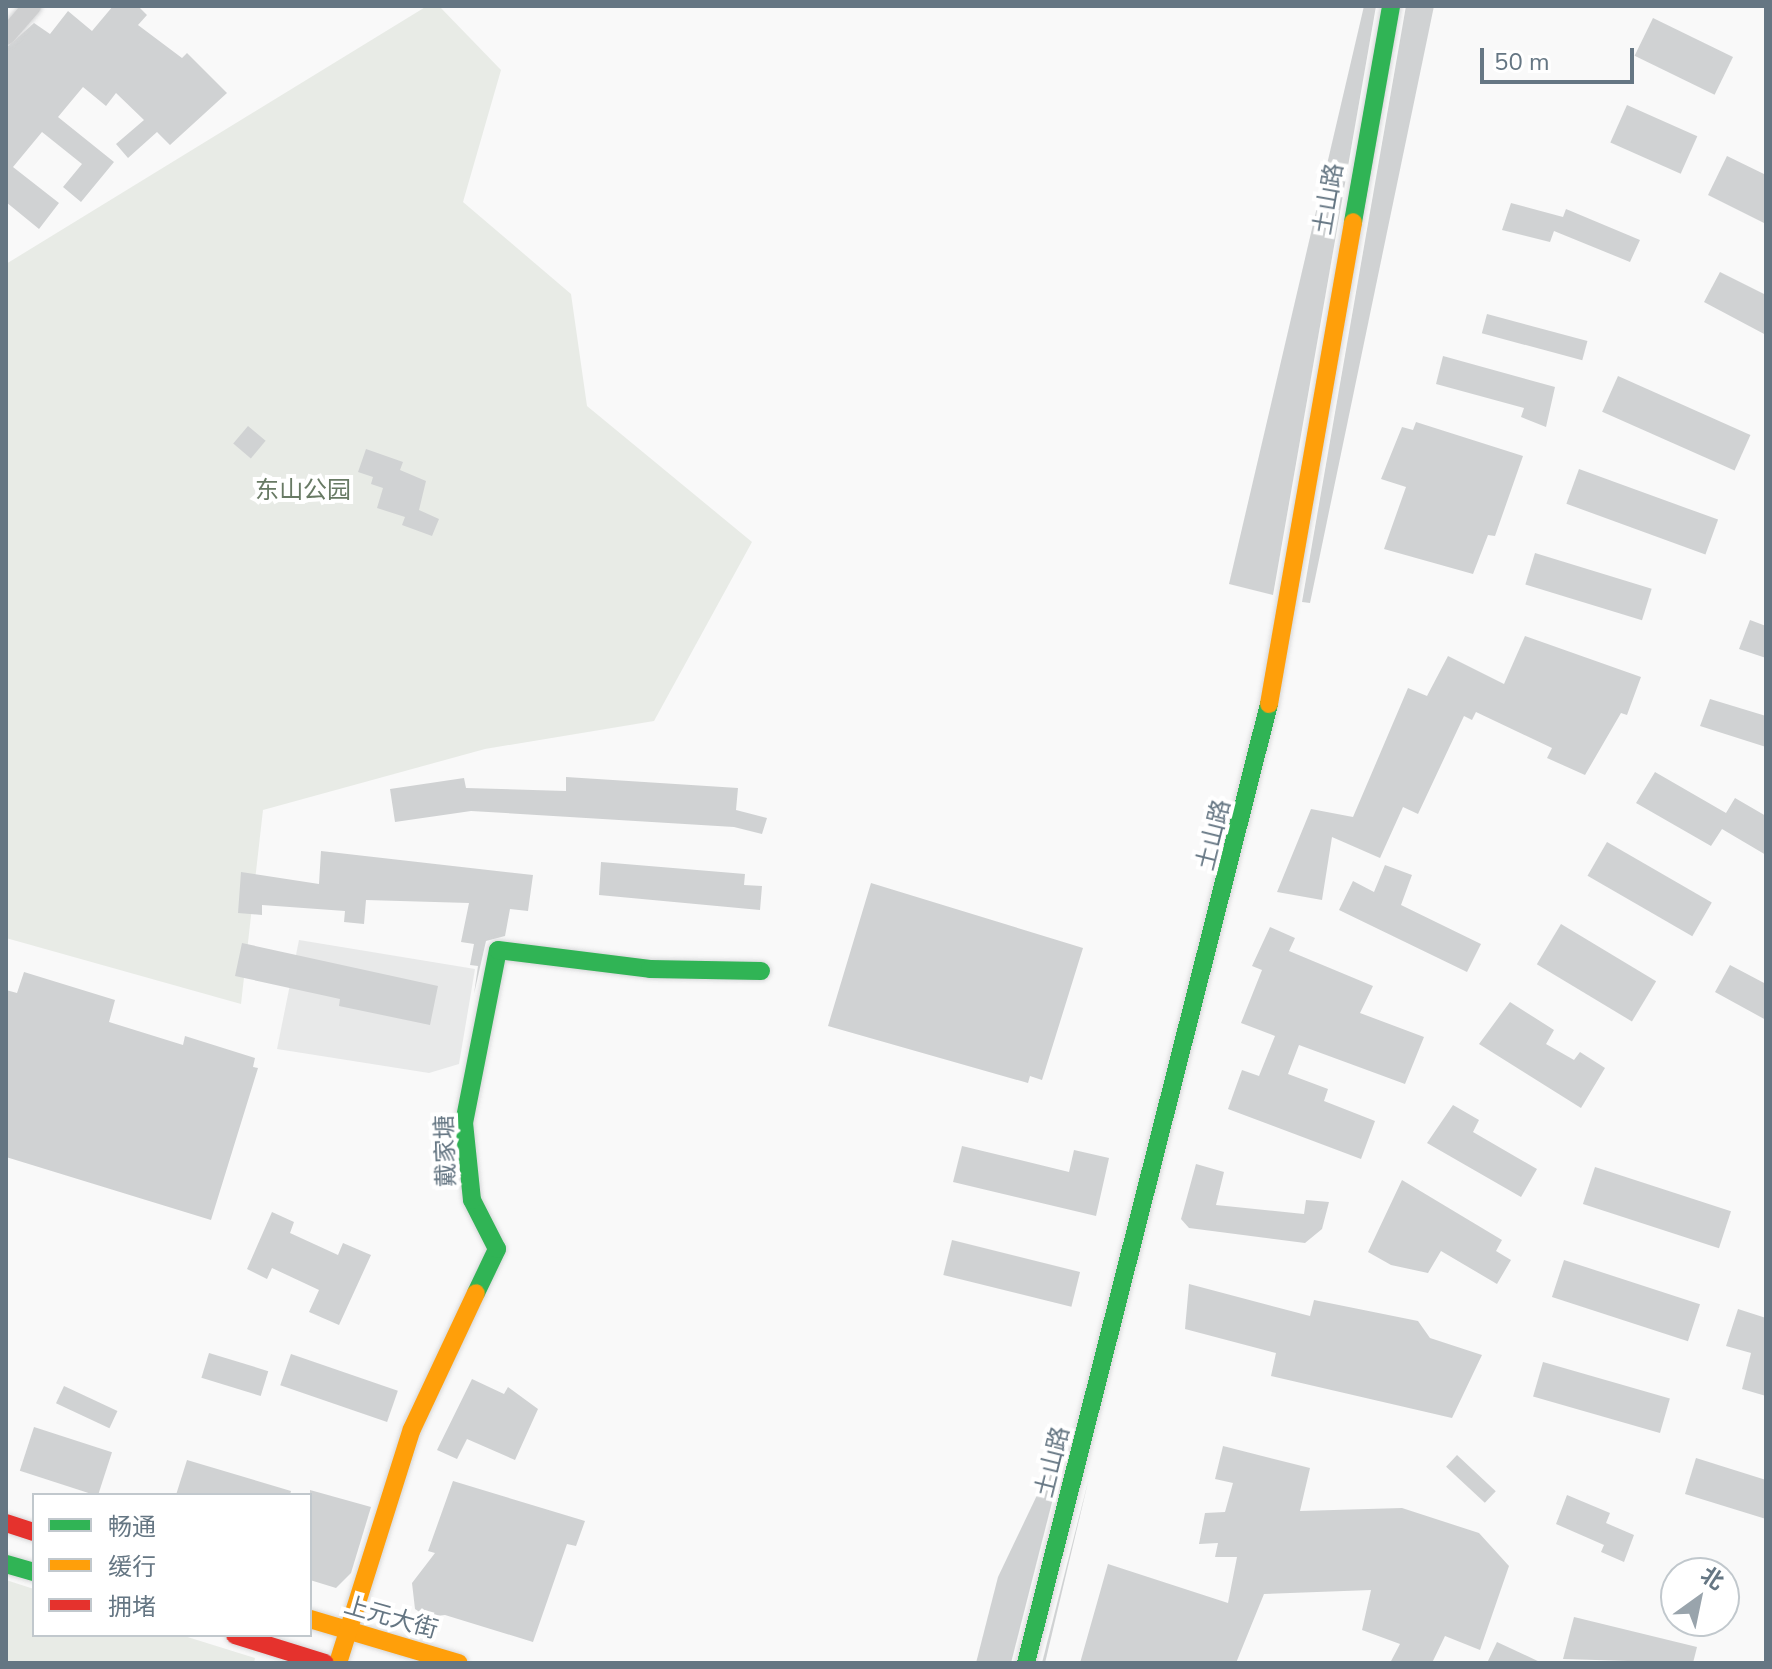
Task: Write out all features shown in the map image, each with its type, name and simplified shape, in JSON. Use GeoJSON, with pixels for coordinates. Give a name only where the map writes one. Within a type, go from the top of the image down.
{"type":"FeatureCollection","features":[{"type":"Feature","properties":{"kind":"street"},"geometry":{"type":"LineString","coordinates":[[6,36],[32,6]]}},
{"type":"Feature","properties":{"kind":"street","name":"土山路"},"geometry":{"type":"LineString","coordinates":[[1026,1663],[1260,756],[1391,6]]}},
{"type":"Feature","properties":{"kind":"street","name":"戴家塘"},"geometry":{"type":"LineString","coordinates":[[348,1631],[412,1429],[497,1249],[472,1200],[464,1123],[498,950],[650,969],[761,971]]}},
{"type":"Feature","properties":{"kind":"street"},"geometry":{"type":"LineString","coordinates":[[6,1523],[32,1531]]}},
{"type":"Feature","properties":{"kind":"street"},"geometry":{"type":"LineString","coordinates":[[6,1564],[32,1571]]}},
{"type":"Feature","properties":{"kind":"street","name":"上元大街"},"geometry":{"type":"LineString","coordinates":[[312,1620],[459,1663]]}},
{"type":"Feature","properties":{"kind":"street"},"geometry":{"type":"LineString","coordinates":[[338,1663],[348,1631]]}},
{"type":"Feature","properties":{"kind":"street"},"geometry":{"type":"LineString","coordinates":[[241,1637],[325,1663]]}},
{"type":"Feature","properties":{"kind":"shaded area"},"geometry":{"type":"Polygon","coordinates":[[[299,940],[475,969],[459,1064],[429,1073],[277,1049],[299,940]]]}},
{"type":"Feature","properties":{"kind":"green space","name":"东山公园"},"geometry":{"type":"Polygon","coordinates":[[[427,6],[439,6],[501,70],[463,202],[571,294],[587,406],[752,542],[654,721],[485,749],[263,810],[241,1004],[6,938],[6,264],[427,6]]]}},
{"type":"Feature","properties":{"kind":"green space"},"geometry":{"type":"Polygon","coordinates":[[[6,1580],[32,1588],[32,1637],[187,1637],[255,1658],[254,1663],[6,1663],[6,1580]]]}},
{"type":"Feature","properties":{"kind":"building"},"geometry":{"type":"Polygon","coordinates":[[[113,6],[138,6],[147,15],[138,25],[182,58],[187,53],[227,93],[170,145],[157,132],[128,158],[116,144],[144,120],[116,93],[106,106],[83,87],[58,117],[114,162],[81,202],[63,187],[82,164],[42,132],[13,167],[59,203],[39,229],[6,202],[6,48],[34,23],[50,34],[68,11],[92,31],[113,6]]]}},
{"type":"Feature","properties":{"kind":"building"},"geometry":{"type":"Polygon","coordinates":[[[1364,6],[1376,6],[1273,595],[1229,584],[1364,6]]]}},
{"type":"Feature","properties":{"kind":"building"},"geometry":{"type":"Polygon","coordinates":[[[1406,6],[1434,6],[1310,603],[1302,602],[1406,6]]]}},
{"type":"Feature","properties":{"kind":"building"},"geometry":{"type":"Polygon","coordinates":[[[1653,18],[1733,57],[1715,95],[1635,56],[1653,18]]]}},
{"type":"Feature","properties":{"kind":"building"},"geometry":{"type":"Polygon","coordinates":[[[1627,105],[1697,136],[1681,174],[1610,142],[1627,105]]]}},
{"type":"Feature","properties":{"kind":"building"},"geometry":{"type":"Polygon","coordinates":[[[1727,156],[1766,175],[1766,224],[1708,195],[1727,156]]]}},
{"type":"Feature","properties":{"kind":"building"},"geometry":{"type":"Polygon","coordinates":[[[1511,203],[1563,217],[1566,209],[1640,240],[1630,262],[1554,231],[1550,242],[1502,230],[1511,203]]]}},
{"type":"Feature","properties":{"kind":"building"},"geometry":{"type":"Polygon","coordinates":[[[1720,272],[1766,295],[1766,335],[1704,302],[1720,272]]]}},
{"type":"Feature","properties":{"kind":"building"},"geometry":{"type":"Polygon","coordinates":[[[1487,314],[1587,341],[1582,360],[1482,333],[1487,314]]]}},
{"type":"Feature","properties":{"kind":"building"},"geometry":{"type":"Polygon","coordinates":[[[1443,356],[1555,387],[1546,427],[1521,417],[1524,408],[1436,384],[1443,356]]]}},
{"type":"Feature","properties":{"kind":"building"},"geometry":{"type":"Polygon","coordinates":[[[1618,376],[1750,435],[1735,471],[1602,412],[1618,376]]]}},
{"type":"Feature","properties":{"kind":"building"},"geometry":{"type":"Polygon","coordinates":[[[1416,422],[1523,456],[1495,536],[1488,535],[1473,574],[1384,549],[1406,487],[1381,479],[1402,427],[1413,430],[1416,422]]]}},
{"type":"Feature","properties":{"kind":"building"},"geometry":{"type":"Polygon","coordinates":[[[248,426],[266,441],[251,458],[233,444],[248,426]]]}},
{"type":"Feature","properties":{"kind":"building"},"geometry":{"type":"Polygon","coordinates":[[[366,449],[403,462],[400,470],[426,481],[419,510],[439,519],[432,536],[402,525],[405,517],[377,508],[383,488],[371,484],[373,477],[358,472],[366,449]]]}},
{"type":"Feature","properties":{"kind":"building"},"geometry":{"type":"Polygon","coordinates":[[[1579,469],[1718,520],[1705,554],[1566,504],[1579,469]]]}},
{"type":"Feature","properties":{"kind":"building"},"geometry":{"type":"Polygon","coordinates":[[[1535,553],[1652,589],[1642,620],[1525,585],[1535,553]]]}},
{"type":"Feature","properties":{"kind":"building"},"geometry":{"type":"Polygon","coordinates":[[[1750,620],[1766,626],[1766,658],[1739,649],[1750,620]]]}},
{"type":"Feature","properties":{"kind":"building"},"geometry":{"type":"Polygon","coordinates":[[[1525,636],[1641,677],[1627,715],[1621,713],[1585,775],[1547,758],[1552,748],[1476,712],[1472,720],[1464,716],[1418,814],[1403,807],[1380,858],[1332,837],[1322,900],[1277,892],[1311,809],[1353,817],[1408,688],[1427,696],[1448,656],[1504,684],[1525,636]]]}},
{"type":"Feature","properties":{"kind":"building"},"geometry":{"type":"Polygon","coordinates":[[[1710,699],[1766,716],[1766,747],[1700,726],[1710,699]]]}},
{"type":"Feature","properties":{"kind":"building"},"geometry":{"type":"Polygon","coordinates":[[[1655,772],[1726,813],[1735,798],[1766,816],[1766,855],[1722,829],[1711,846],[1636,803],[1655,772]]]}},
{"type":"Feature","properties":{"kind":"building"},"geometry":{"type":"Polygon","coordinates":[[[566,777],[738,788],[736,810],[767,818],[762,834],[734,827],[471,811],[395,822],[390,789],[464,778],[466,788],[566,791],[566,777]]]}},
{"type":"Feature","properties":{"kind":"building"},"geometry":{"type":"Polygon","coordinates":[[[1607,842],[1712,902],[1692,936],[1588,876],[1607,842]]]}},
{"type":"Feature","properties":{"kind":"building"},"geometry":{"type":"Polygon","coordinates":[[[321,851],[533,875],[528,911],[510,909],[505,936],[486,941],[474,994],[478,966],[470,965],[474,944],[461,942],[469,903],[366,900],[364,924],[344,922],[345,911],[262,905],[262,915],[238,913],[241,872],[319,884],[321,851]]]}},
{"type":"Feature","properties":{"kind":"building"},"geometry":{"type":"Polygon","coordinates":[[[601,862],[745,874],[744,885],[762,886],[760,910],[599,895],[601,862]]]}},
{"type":"Feature","properties":{"kind":"building"},"geometry":{"type":"Polygon","coordinates":[[[1385,865],[1412,875],[1401,905],[1481,944],[1467,972],[1339,910],[1353,881],[1374,892],[1385,865]]]}},
{"type":"Feature","properties":{"kind":"building"},"geometry":{"type":"Polygon","coordinates":[[[871,883],[1083,948],[1042,1080],[1030,1076],[1028,1083],[828,1026],[871,883]]]}},
{"type":"Feature","properties":{"kind":"building"},"geometry":{"type":"Polygon","coordinates":[[[1561,924],[1656,981],[1632,1021],[1537,964],[1561,924]]]}},
{"type":"Feature","properties":{"kind":"building"},"geometry":{"type":"Polygon","coordinates":[[[1270,927],[1295,938],[1289,951],[1373,986],[1360,1013],[1424,1037],[1405,1084],[1299,1045],[1288,1074],[1328,1089],[1324,1101],[1375,1121],[1361,1159],[1228,1109],[1242,1070],[1259,1076],[1275,1036],[1241,1023],[1262,970],[1252,966],[1270,927]]]}},
{"type":"Feature","properties":{"kind":"building"},"geometry":{"type":"Polygon","coordinates":[[[242,943],[438,986],[430,1025],[339,1006],[340,999],[235,976],[242,943]]]}},
{"type":"Feature","properties":{"kind":"building"},"geometry":{"type":"Polygon","coordinates":[[[1730,965],[1766,984],[1766,1020],[1715,992],[1730,965]]]}},
{"type":"Feature","properties":{"kind":"building"},"geometry":{"type":"Polygon","coordinates":[[[24,972],[115,1000],[109,1022],[183,1045],[185,1036],[255,1058],[253,1067],[258,1068],[211,1220],[6,1157],[6,990],[17,993],[24,972]]]}},
{"type":"Feature","properties":{"kind":"building"},"geometry":{"type":"Polygon","coordinates":[[[1510,1002],[1554,1030],[1546,1044],[1574,1060],[1580,1052],[1605,1068],[1581,1108],[1479,1044],[1510,1002]]]}},
{"type":"Feature","properties":{"kind":"building"},"geometry":{"type":"Polygon","coordinates":[[[1453,1105],[1479,1120],[1473,1132],[1537,1169],[1521,1197],[1427,1143],[1453,1105]]]}},
{"type":"Feature","properties":{"kind":"building"},"geometry":{"type":"Polygon","coordinates":[[[962,1146],[1069,1172],[1074,1150],[1109,1158],[1096,1216],[953,1182],[962,1146]]]}},
{"type":"Feature","properties":{"kind":"building"},"geometry":{"type":"Polygon","coordinates":[[[1196,1164],[1224,1172],[1216,1205],[1304,1214],[1306,1200],[1329,1202],[1322,1229],[1305,1243],[1189,1228],[1181,1219],[1196,1164]]]}},
{"type":"Feature","properties":{"kind":"building"},"geometry":{"type":"Polygon","coordinates":[[[1595,1167],[1731,1211],[1719,1248],[1583,1204],[1595,1167]]]}},
{"type":"Feature","properties":{"kind":"building"},"geometry":{"type":"Polygon","coordinates":[[[1402,1180],[1502,1240],[1496,1251],[1511,1260],[1497,1284],[1441,1251],[1428,1273],[1391,1265],[1368,1252],[1402,1180]]]}},
{"type":"Feature","properties":{"kind":"building"},"geometry":{"type":"Polygon","coordinates":[[[272,1212],[294,1222],[290,1233],[338,1255],[343,1243],[371,1255],[339,1325],[309,1312],[319,1290],[272,1268],[267,1279],[247,1269],[272,1212]]]}},
{"type":"Feature","properties":{"kind":"building"},"geometry":{"type":"Polygon","coordinates":[[[952,1240],[1080,1272],[1071,1307],[943,1275],[952,1240]]]}},
{"type":"Feature","properties":{"kind":"building"},"geometry":{"type":"Polygon","coordinates":[[[1564,1260],[1700,1304],[1688,1341],[1552,1297],[1564,1260]]]}},
{"type":"Feature","properties":{"kind":"building"},"geometry":{"type":"Polygon","coordinates":[[[1189,1284],[1310,1316],[1314,1300],[1418,1321],[1430,1338],[1482,1355],[1452,1418],[1271,1376],[1276,1353],[1185,1329],[1189,1284]]]}},
{"type":"Feature","properties":{"kind":"building"},"geometry":{"type":"Polygon","coordinates":[[[1738,1309],[1766,1318],[1766,1396],[1742,1389],[1751,1353],[1726,1346],[1738,1309]]]}},
{"type":"Feature","properties":{"kind":"building"},"geometry":{"type":"Polygon","coordinates":[[[209,1353],[268,1371],[261,1396],[201,1378],[209,1353]]]}},
{"type":"Feature","properties":{"kind":"building"},"geometry":{"type":"Polygon","coordinates":[[[291,1354],[398,1391],[387,1422],[280,1385],[291,1354]]]}},
{"type":"Feature","properties":{"kind":"building"},"geometry":{"type":"Polygon","coordinates":[[[1543,1362],[1670,1398],[1660,1433],[1533,1397],[1543,1362]]]}},
{"type":"Feature","properties":{"kind":"building"},"geometry":{"type":"Polygon","coordinates":[[[472,1379],[504,1394],[508,1387],[538,1409],[515,1460],[467,1439],[457,1459],[437,1450],[472,1379]]]}},
{"type":"Feature","properties":{"kind":"building"},"geometry":{"type":"Polygon","coordinates":[[[64,1386],[117,1411],[109,1428],[56,1403],[64,1386]]]}},
{"type":"Feature","properties":{"kind":"building"},"geometry":{"type":"Polygon","coordinates":[[[34,1427],[112,1452],[99,1493],[88,1493],[20,1471],[34,1427]]]}},
{"type":"Feature","properties":{"kind":"building"},"geometry":{"type":"Polygon","coordinates":[[[1223,1446],[1310,1468],[1300,1511],[1402,1508],[1479,1533],[1509,1566],[1480,1650],[1445,1636],[1432,1663],[1390,1663],[1400,1644],[1362,1630],[1371,1590],[1264,1594],[1236,1663],[1080,1663],[1108,1564],[1228,1603],[1237,1557],[1215,1557],[1218,1543],[1199,1544],[1205,1513],[1225,1512],[1233,1483],[1215,1479],[1223,1446]]]}},
{"type":"Feature","properties":{"kind":"building"},"geometry":{"type":"Polygon","coordinates":[[[1457,1455],[1496,1491],[1485,1503],[1446,1467],[1457,1455]]]}},
{"type":"Feature","properties":{"kind":"building"},"geometry":{"type":"Polygon","coordinates":[[[1696,1458],[1766,1480],[1766,1519],[1685,1494],[1696,1458]]]}},
{"type":"Feature","properties":{"kind":"building"},"geometry":{"type":"Polygon","coordinates":[[[187,1460],[291,1491],[290,1493],[177,1493],[187,1460]]]}},
{"type":"Feature","properties":{"kind":"building"},"geometry":{"type":"Polygon","coordinates":[[[1050,1468],[1060,1471],[1011,1663],[976,1663],[998,1577],[1050,1468]]]}},
{"type":"Feature","properties":{"kind":"building"},"geometry":{"type":"Polygon","coordinates":[[[1089,1478],[1045,1663],[1042,1663],[1089,1478]]]}},
{"type":"Feature","properties":{"kind":"building"},"geometry":{"type":"Polygon","coordinates":[[[453,1481],[585,1521],[576,1546],[567,1544],[533,1642],[445,1615],[427,1617],[415,1609],[412,1583],[435,1553],[428,1551],[453,1481]]]}},
{"type":"Feature","properties":{"kind":"building"},"geometry":{"type":"Polygon","coordinates":[[[310,1490],[371,1507],[351,1573],[336,1588],[312,1581],[310,1490]]]}},
{"type":"Feature","properties":{"kind":"building"},"geometry":{"type":"Polygon","coordinates":[[[1567,1495],[1610,1513],[1606,1523],[1634,1535],[1624,1562],[1601,1552],[1604,1545],[1556,1524],[1567,1495]]]}},
{"type":"Feature","properties":{"kind":"building"},"geometry":{"type":"Polygon","coordinates":[[[1574,1617],[1697,1647],[1693,1663],[1563,1659],[1574,1617]]]}},
{"type":"Feature","properties":{"kind":"building"},"geometry":{"type":"Polygon","coordinates":[[[1497,1642],[1542,1663],[1487,1663],[1497,1642]]]}},
{"type":"Feature","properties":{"kind":"traffic: fast"},"geometry":{"type":"LineString","coordinates":[[1353,222],[1391,6]]}},
{"type":"Feature","properties":{"kind":"traffic: fast"},"geometry":{"type":"LineString","coordinates":[[1026,1663],[1269,704]]}},
{"type":"Feature","properties":{"kind":"traffic: fast"},"geometry":{"type":"LineString","coordinates":[[476,1293],[497,1249],[472,1200],[464,1123],[498,950],[650,969],[761,971]]}},
{"type":"Feature","properties":{"kind":"traffic: fast"},"geometry":{"type":"LineString","coordinates":[[6,1564],[32,1571]]}},
{"type":"Feature","properties":{"kind":"traffic: slow"},"geometry":{"type":"LineString","coordinates":[[1269,704],[1353,222]]}},
{"type":"Feature","properties":{"kind":"traffic: slow"},"geometry":{"type":"LineString","coordinates":[[338,1663],[412,1429],[476,1293]]}},
{"type":"Feature","properties":{"kind":"traffic: slow"},"geometry":{"type":"LineString","coordinates":[[312,1620],[459,1663]]}},
{"type":"Feature","properties":{"kind":"traffic: jam"},"geometry":{"type":"LineString","coordinates":[[6,1523],[32,1531]]}},
{"type":"Feature","properties":{"kind":"traffic: jam"},"geometry":{"type":"LineString","coordinates":[[241,1637],[325,1663]]}}]}
